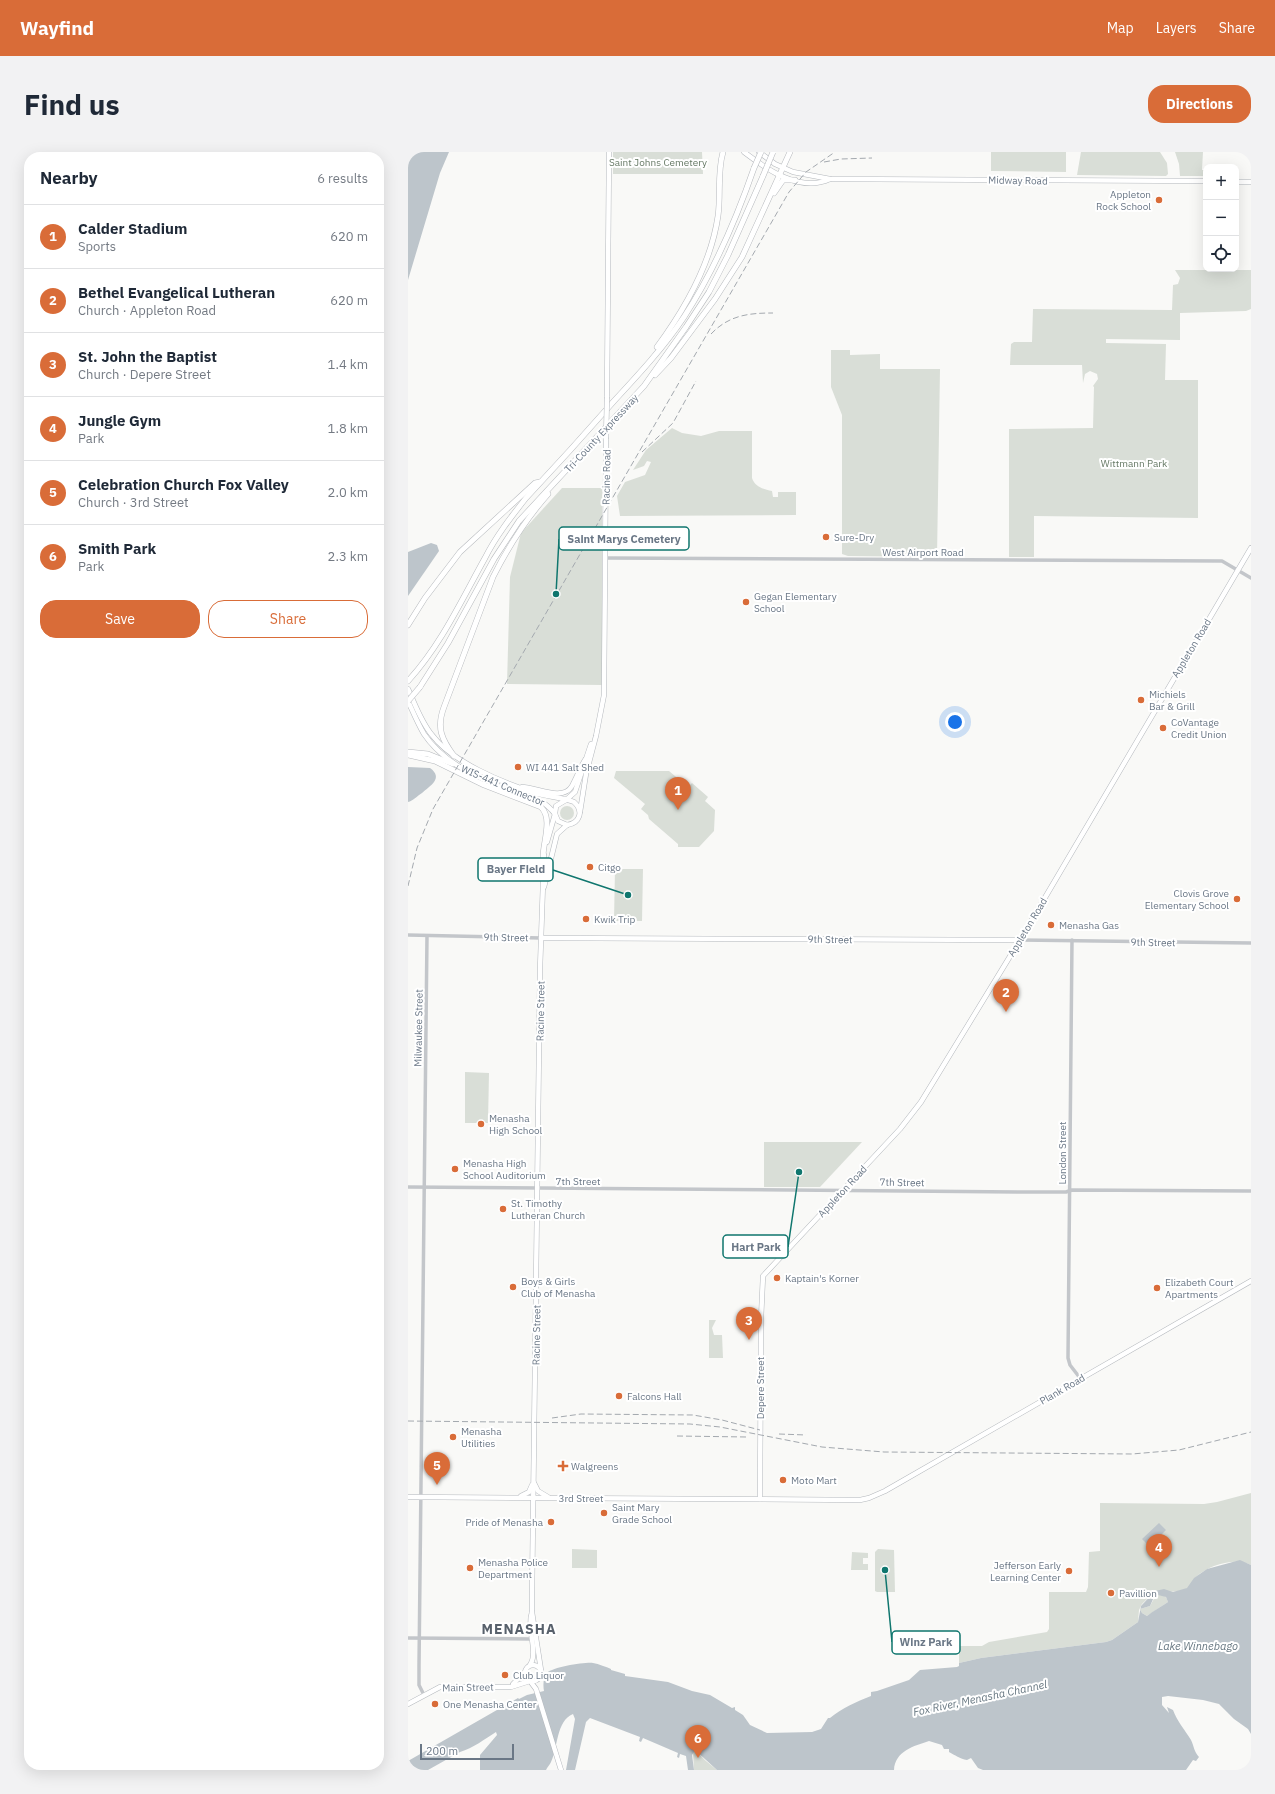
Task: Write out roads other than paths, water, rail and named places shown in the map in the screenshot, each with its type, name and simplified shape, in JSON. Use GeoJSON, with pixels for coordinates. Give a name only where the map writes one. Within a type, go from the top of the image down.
{"type":"FeatureCollection","features":[{"type":"Feature","properties":{"kind":"highway"},"geometry":{"type":"LineString","coordinates":[[652,358],[653,352],[668,332],[690,295],[706,259],[717,221],[720,169],[723,152]]}},
{"type":"Feature","properties":{"kind":"highway","name":"Tri-County Expressway"},"geometry":{"type":"LineString","coordinates":[[408,681],[441,638],[484,558],[508,519],[652,358],[680,323],[708,276],[735,221],[760,152]]}},
{"type":"Feature","properties":{"kind":"highway","name":"Tri-County Expressway"},"geometry":{"type":"LineString","coordinates":[[408,701],[420,687],[448,643],[509,534],[530,508],[552,487],[650,379],[686,327],[709,292],[738,233],[773,152]]}},
{"type":"Feature","properties":{"kind":"highway"},"geometry":{"type":"LineString","coordinates":[[650,379],[659,372],[670,358],[724,286],[742,257],[790,152]]}},
{"type":"Feature","properties":{"kind":"highway"},"geometry":{"type":"LineString","coordinates":[[760,219],[766,212],[773,194],[780,183],[783,180],[795,180]]}},
{"type":"Feature","properties":{"kind":"highway"},"geometry":{"type":"LineString","coordinates":[[408,625],[425,598],[460,552],[535,483],[541,482]]}},
{"type":"Feature","properties":{"kind":"highway"},"geometry":{"type":"LineString","coordinates":[[454,756],[443,741],[440,733],[440,721],[444,708],[493,577],[523,525],[549,493],[552,487]]}},
{"type":"Feature","properties":{"kind":"highway"},"geometry":{"type":"LineString","coordinates":[[408,752],[428,754],[453,764]]}},
{"type":"Feature","properties":{"kind":"highway"},"geometry":{"type":"LineString","coordinates":[[408,755],[435,761],[484,785],[541,807],[546,813],[547,820],[543,857]]}},
{"type":"Feature","properties":{"kind":"main road","name":"Racine Road"},"geometry":{"type":"LineString","coordinates":[[580,812],[591,748],[602,710],[605,686],[609,152]]}},
{"type":"Feature","properties":{"kind":"main road","name":"Midway Road"},"geometry":{"type":"LineString","coordinates":[[744,152],[767,169],[779,175],[795,180],[824,182],[830,179]]}},
{"type":"Feature","properties":{"kind":"main road","name":"Midway Road"},"geometry":{"type":"LineString","coordinates":[[760,152],[783,168],[803,175],[830,179],[1203,182]]}},
{"type":"Feature","properties":{"kind":"main road"},"geometry":{"type":"LineString","coordinates":[[1239,182],[1251,182]]}},
{"type":"Feature","properties":{"kind":"main road","name":"Appleton Road"},"geometry":{"type":"LineString","coordinates":[[763,1276],[913,1113],[1020,940],[1251,548]]}},
{"type":"Feature","properties":{"kind":"main road","name":"WIS-441 Connector"},"geometry":{"type":"LineString","coordinates":[[408,689],[425,726],[438,743],[454,756],[538,794],[566,800]]}},
{"type":"Feature","properties":{"kind":"main road","name":"WIS-441 Connector"},"geometry":{"type":"LineString","coordinates":[[408,701],[420,727],[428,739],[453,764],[503,788],[543,802],[550,806],[555,814]]}},
{"type":"Feature","properties":{"kind":"main road","name":"Racine Road"},"geometry":{"type":"LineString","coordinates":[[566,800],[575,792],[585,760],[591,748]]}},
{"type":"Feature","properties":{"kind":"main road"},"geometry":{"type":"LineString","coordinates":[[518,786],[557,793],[565,792],[571,788],[585,760]]}},
{"type":"Feature","properties":{"kind":"main road"},"geometry":{"type":"LineString","coordinates":[[540,938],[543,891],[543,857],[556,806],[566,800],[574,802],[580,812],[578,820],[560,830],[556,837],[543,891]]}},
{"type":"Feature","properties":{"kind":"main road"},"geometry":{"type":"LineString","coordinates":[[555,814],[560,823],[567,825]]}},
{"type":"Feature","properties":{"kind":"main road","name":"9th Street"},"geometry":{"type":"LineString","coordinates":[[540,938],[1020,940]]}},
{"type":"Feature","properties":{"kind":"main road","name":"Racine Street"},"geometry":{"type":"LineString","coordinates":[[540,938],[532,1612],[541,1670]]}},
{"type":"Feature","properties":{"kind":"main road","name":"Depere Street"},"geometry":{"type":"LineString","coordinates":[[760,1499],[761,1319],[763,1276]]}},
{"type":"Feature","properties":{"kind":"main road","name":"Plank Road"},"geometry":{"type":"LineString","coordinates":[[873,1497],[1251,1281]]}},
{"type":"Feature","properties":{"kind":"main road"},"geometry":{"type":"LineString","coordinates":[[513,1497],[524,1495],[529,1492],[533,1480]]}},
{"type":"Feature","properties":{"kind":"main road"},"geometry":{"type":"LineString","coordinates":[[533,1480],[535,1487],[540,1493],[555,1498]]}},
{"type":"Feature","properties":{"kind":"main road","name":"3rd Street"},"geometry":{"type":"LineString","coordinates":[[408,1497],[860,1500],[873,1497]]}},
{"type":"Feature","properties":{"kind":"main road","name":"Racine Street"},"geometry":{"type":"LineString","coordinates":[[530,1665],[533,1658],[530,1618],[532,1612]]}},
{"type":"Feature","properties":{"kind":"main road"},"geometry":{"type":"LineString","coordinates":[[536,1689],[538,1680],[541,1676],[541,1670],[538,1666],[530,1665],[525,1672],[526,1677],[536,1689],[561,1770]]}},
{"type":"Feature","properties":{"kind":"main road","name":"Main Street"},"geometry":{"type":"LineString","coordinates":[[508,1686],[518,1681],[525,1672]]}},
{"type":"Feature","properties":{"kind":"main road"},"geometry":{"type":"LineString","coordinates":[[530,1681],[538,1680]]}},
{"type":"Feature","properties":{"kind":"main road","name":"Main Street"},"geometry":{"type":"LineString","coordinates":[[408,1704],[442,1686],[508,1686],[530,1681]]}},
{"type":"Feature","properties":{"kind":"street","name":"West Airport Road"},"geometry":{"type":"LineString","coordinates":[[606,558],[1222,562],[1251,578]]}},
{"type":"Feature","properties":{"kind":"street","name":"9th Street"},"geometry":{"type":"LineString","coordinates":[[408,935],[540,938]]}},
{"type":"Feature","properties":{"kind":"street","name":"Milwaukee Street"},"geometry":{"type":"LineString","coordinates":[[424,1695],[419,1682],[419,1638],[427,936]]}},
{"type":"Feature","properties":{"kind":"street","name":"9th Street"},"geometry":{"type":"LineString","coordinates":[[1020,940],[1251,943]]}},
{"type":"Feature","properties":{"kind":"street","name":"London Street"},"geometry":{"type":"LineString","coordinates":[[1072,940],[1068,1358],[1070,1365],[1080,1378]]}},
{"type":"Feature","properties":{"kind":"street","name":"7th Street"},"geometry":{"type":"LineString","coordinates":[[408,1187],[1251,1191]]}},
{"type":"Feature","properties":{"kind":"street"},"geometry":{"type":"LineString","coordinates":[[408,1638],[531,1639]]}},
{"type":"Feature","properties":{"kind":"water"},"geometry":{"type":"Polygon","coordinates":[[[408,152],[449,152],[440,173],[408,280],[408,152]]]}},
{"type":"Feature","properties":{"kind":"water"},"geometry":{"type":"Polygon","coordinates":[[[431,543],[437,545],[439,551],[408,596],[408,552],[431,543]]]}},
{"type":"Feature","properties":{"kind":"water"},"geometry":{"type":"Polygon","coordinates":[[[408,767],[430,768],[436,775],[436,778],[432,785],[413,800],[408,802],[408,767]]]}},
{"type":"Feature","properties":{"kind":"water"},"geometry":{"type":"Polygon","coordinates":[[[1159,1523],[1166,1530],[1156,1540],[1161,1545],[1154,1551],[1142,1539],[1159,1523]]]}},
{"type":"Feature","properties":{"kind":"water"},"geometry":{"type":"Polygon","coordinates":[[[1240,1560],[1251,1565],[1251,1734],[1248,1729],[1234,1719],[1219,1704],[1203,1700],[1168,1696],[1162,1697],[1162,1705],[1169,1713],[1167,1707],[1173,1710],[1191,1740],[1199,1757],[1196,1761],[1193,1760],[1186,1770],[983,1770],[978,1768],[971,1758],[967,1760],[962,1759],[949,1752],[949,1749],[944,1749],[942,1745],[929,1741],[906,1750],[898,1758],[894,1770],[717,1770],[695,1750],[692,1755],[694,1770],[688,1770],[686,1756],[680,1754],[679,1758],[677,1757],[678,1753],[643,1738],[641,1742],[639,1741],[640,1737],[590,1718],[586,1722],[575,1770],[566,1770],[575,1719],[573,1714],[567,1717],[563,1722],[551,1763],[546,1770],[480,1770],[480,1755],[497,1735],[496,1732],[474,1746],[428,1770],[408,1770],[408,1761],[518,1698],[519,1699],[527,1695],[544,1691],[543,1687],[547,1673],[562,1667],[593,1663],[625,1674],[625,1676],[668,1682],[692,1691],[710,1695],[732,1708],[735,1707],[735,1710],[743,1715],[750,1725],[767,1733],[812,1732],[821,1729],[828,1718],[839,1711],[871,1696],[871,1692],[909,1680],[920,1670],[957,1667],[959,1666],[959,1663],[981,1658],[1112,1640],[1138,1622],[1140,1610],[1147,1616],[1168,1602],[1166,1597],[1158,1595],[1154,1597],[1150,1606],[1140,1609],[1155,1591],[1164,1589],[1173,1592],[1187,1588],[1194,1578],[1207,1569],[1240,1560]]]}},
{"type":"Feature","properties":{"kind":"railway"},"geometry":{"type":"LineString","coordinates":[[408,886],[417,848],[433,809],[789,192],[806,172],[835,152]]}},
{"type":"Feature","properties":{"kind":"railway"},"geometry":{"type":"LineString","coordinates":[[824,162],[841,159],[872,158]]}},
{"type":"Feature","properties":{"kind":"railway"},"geometry":{"type":"LineString","coordinates":[[711,334],[725,323],[740,316],[773,313]]}},
{"type":"Feature","properties":{"kind":"railway"},"geometry":{"type":"LineString","coordinates":[[642,452],[673,423],[696,381]]}},
{"type":"Feature","properties":{"kind":"railway"},"geometry":{"type":"LineString","coordinates":[[552,1418],[581,1414],[693,1415],[722,1420],[760,1430]]}},
{"type":"Feature","properties":{"kind":"railway"},"geometry":{"type":"LineString","coordinates":[[408,1421],[690,1424],[720,1427],[822,1447],[884,1452],[1132,1454],[1179,1450],[1251,1432]]}},
{"type":"Feature","properties":{"kind":"railway"},"geometry":{"type":"LineString","coordinates":[[779,1434],[806,1435]]}},
{"type":"Feature","properties":{"kind":"railway"},"geometry":{"type":"LineString","coordinates":[[677,1436],[747,1437]]}},
{"type":"Feature","properties":{"kind":"place","name":"Appleton Rock School"},"geometry":{"type":"Point","coordinates":[1159,200]}},
{"type":"Feature","properties":{"kind":"place","name":"Sure-Dry"},"geometry":{"type":"Point","coordinates":[826,537]}},
{"type":"Feature","properties":{"kind":"place","name":"Saint Marys Cemetery"},"geometry":{"type":"Point","coordinates":[556,594]}},
{"type":"Feature","properties":{"kind":"place","name":"Gegan Elementary School"},"geometry":{"type":"Point","coordinates":[746,602]}},
{"type":"Feature","properties":{"kind":"place","name":"Michiels Bar & Grill"},"geometry":{"type":"Point","coordinates":[1141,700]}},
{"type":"Feature","properties":{"kind":"place","name":"CoVantage Credit Union"},"geometry":{"type":"Point","coordinates":[1163,728]}},
{"type":"Feature","properties":{"kind":"place","name":"WI 441 Salt Shed"},"geometry":{"type":"Point","coordinates":[518,767]}},
{"type":"Feature","properties":{"kind":"place","name":"Calder Stadium"},"geometry":{"type":"Point","coordinates":[678,810]}},
{"type":"Feature","properties":{"kind":"place","name":"Citgo"},"geometry":{"type":"Point","coordinates":[590,867]}},
{"type":"Feature","properties":{"kind":"place","name":"Bayer Field"},"geometry":{"type":"Point","coordinates":[628,895]}},
{"type":"Feature","properties":{"kind":"place","name":"Clovis Grove Elementary School"},"geometry":{"type":"Point","coordinates":[1237,899]}},
{"type":"Feature","properties":{"kind":"place","name":"Kwik Trip"},"geometry":{"type":"Point","coordinates":[586,919]}},
{"type":"Feature","properties":{"kind":"place","name":"Menasha Gas"},"geometry":{"type":"Point","coordinates":[1051,925]}},
{"type":"Feature","properties":{"kind":"place","name":"Bethel Evangelical Lutheran"},"geometry":{"type":"Point","coordinates":[1006,1012]}},
{"type":"Feature","properties":{"kind":"place","name":"Menasha High School"},"geometry":{"type":"Point","coordinates":[481,1124]}},
{"type":"Feature","properties":{"kind":"place","name":"Menasha High School Auditorium"},"geometry":{"type":"Point","coordinates":[455,1169]}},
{"type":"Feature","properties":{"kind":"place","name":"Hart Park"},"geometry":{"type":"Point","coordinates":[799,1172]}},
{"type":"Feature","properties":{"kind":"place","name":"St. Timothy Lutheran Church"},"geometry":{"type":"Point","coordinates":[503,1209]}},
{"type":"Feature","properties":{"kind":"place","name":"Kaptain's Korner"},"geometry":{"type":"Point","coordinates":[777,1278]}},
{"type":"Feature","properties":{"kind":"place","name":"Boys & Girls Club of Menasha"},"geometry":{"type":"Point","coordinates":[513,1287]}},
{"type":"Feature","properties":{"kind":"place","name":"Elizabeth Court Apartments"},"geometry":{"type":"Point","coordinates":[1157,1288]}},
{"type":"Feature","properties":{"kind":"place","name":"St. John the Baptist"},"geometry":{"type":"Point","coordinates":[749,1340]}},
{"type":"Feature","properties":{"kind":"place","name":"Falcons Hall"},"geometry":{"type":"Point","coordinates":[619,1396]}},
{"type":"Feature","properties":{"kind":"place","name":"Menasha Utilities"},"geometry":{"type":"Point","coordinates":[453,1437]}},
{"type":"Feature","properties":{"kind":"place","name":"Walgreens"},"geometry":{"type":"Point","coordinates":[563,1466]}},
{"type":"Feature","properties":{"kind":"place","name":"Moto Mart"},"geometry":{"type":"Point","coordinates":[783,1480]}},
{"type":"Feature","properties":{"kind":"place","name":"Celebration Church Fox Valley"},"geometry":{"type":"Point","coordinates":[437,1485]}},
{"type":"Feature","properties":{"kind":"place","name":"Saint Mary Grade School"},"geometry":{"type":"Point","coordinates":[604,1513]}},
{"type":"Feature","properties":{"kind":"place","name":"Pride of Menasha"},"geometry":{"type":"Point","coordinates":[551,1522]}},
{"type":"Feature","properties":{"kind":"place","name":"Jungle Gym"},"geometry":{"type":"Point","coordinates":[1159,1567]}},
{"type":"Feature","properties":{"kind":"place","name":"Menasha Police Department"},"geometry":{"type":"Point","coordinates":[470,1568]}},
{"type":"Feature","properties":{"kind":"place","name":"Winz Park"},"geometry":{"type":"Point","coordinates":[885,1570]}},
{"type":"Feature","properties":{"kind":"place","name":"Jefferson Early Learning Center"},"geometry":{"type":"Point","coordinates":[1069,1571]}},
{"type":"Feature","properties":{"kind":"place","name":"Pavillion"},"geometry":{"type":"Point","coordinates":[1111,1593]}},
{"type":"Feature","properties":{"kind":"place","name":"Club Liquor"},"geometry":{"type":"Point","coordinates":[505,1675]}},
{"type":"Feature","properties":{"kind":"place","name":"One Menasha Center"},"geometry":{"type":"Point","coordinates":[435,1704]}},
{"type":"Feature","properties":{"kind":"place","name":"Smith Park"},"geometry":{"type":"Point","coordinates":[698,1758]}},
{"type":"Feature","properties":{"kind":"district","name":"MENASHA"},"geometry":{"type":"Point","coordinates":[519,1629]}},
{"type":"Feature","properties":{"kind":"park label","name":"Saint Johns Cemetery"},"geometry":{"type":"Point","coordinates":[658,162]}},
{"type":"Feature","properties":{"kind":"park label","name":"Wittmann Park"},"geometry":{"type":"Point","coordinates":[1134,463]}},
{"type":"Feature","properties":{"kind":"water label","name":"Lake Winnebago"},"geometry":{"type":"Point","coordinates":[1198,1646]}},
{"type":"Feature","properties":{"kind":"water label","name":"Fox River, Menasha Channel"},"geometry":{"type":"Point","coordinates":[980,1698]}}]}
